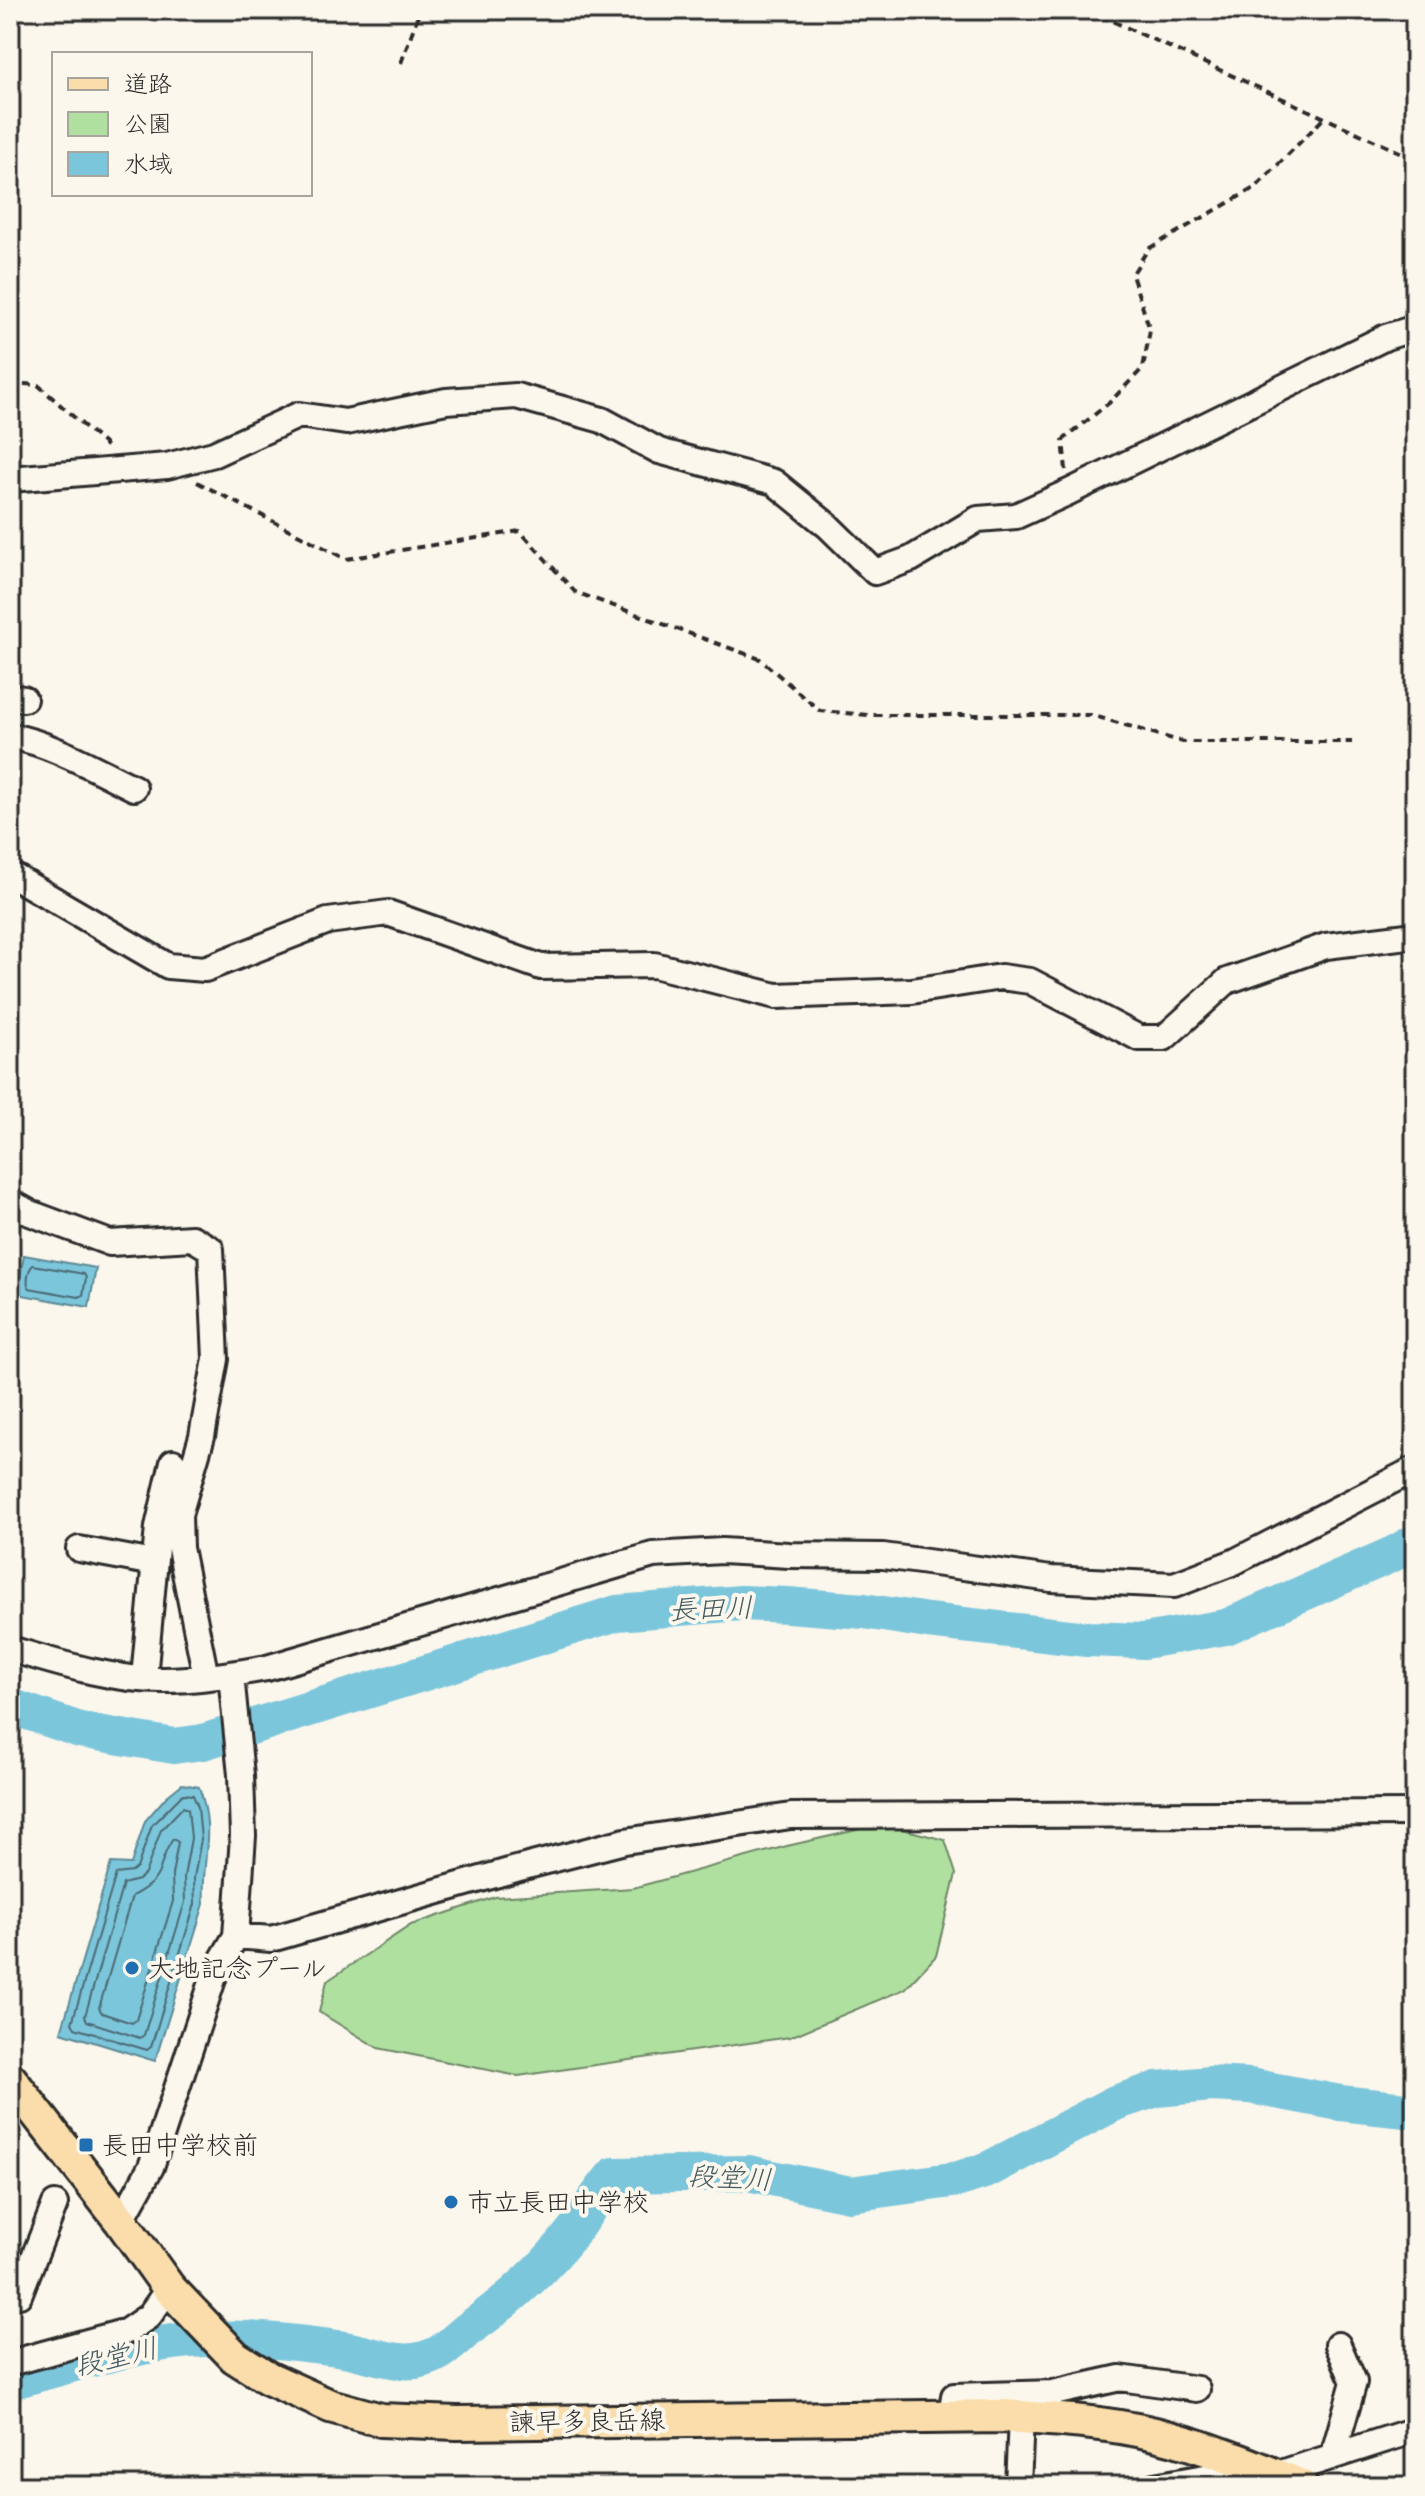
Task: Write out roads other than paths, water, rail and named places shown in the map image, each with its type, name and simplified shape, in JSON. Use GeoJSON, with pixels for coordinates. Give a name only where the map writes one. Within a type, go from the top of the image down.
{"type":"FeatureCollection","features":[{"type":"Feature","properties":{"kind":"main road","name":"諫早多良岳線"},"geometry":{"type":"LineString","coordinates":[[10,2079],[178,2298],[235,2357],[268,2378],[317,2401],[381,2420],[457,2423],[951,2417],[1078,2421],[1156,2434],[1277,2476]]}},
{"type":"Feature","properties":{"kind":"street"},"geometry":{"type":"LineString","coordinates":[[10,479],[167,466],[214,454],[299,415],[346,422],[446,401],[516,396],[602,420],[659,451],[774,482],[828,526],[875,572],[911,559],[978,519],[1016,516],[1386,337],[1415,328]]}},
{"type":"Feature","properties":{"kind":"street"},"geometry":{"type":"LineString","coordinates":[[10,736],[26,739],[70,757],[134,788]]}},
{"type":"Feature","properties":{"kind":"street"},"geometry":{"type":"LineString","coordinates":[[10,874],[168,966],[205,969],[328,921],[388,913],[541,967],[654,965],[776,996],[912,991],[1001,977],[1030,981],[1139,1038],[1164,1038],[1227,981],[1326,946],[1415,935]]}},
{"type":"Feature","properties":{"kind":"street"},"geometry":{"type":"LineString","coordinates":[[10,1202],[30,1213],[110,1243],[192,1238],[211,1249],[216,1359],[202,1436],[179,1515],[180,1548],[223,1681],[241,1775],[243,1836],[236,1936],[216,1970],[151,2167],[121,2221]]}},
{"type":"Feature","properties":{"kind":"street"},"geometry":{"type":"LineString","coordinates":[[144,1678],[158,1527],[173,1462]]}},
{"type":"Feature","properties":{"kind":"street"},"geometry":{"type":"LineString","coordinates":[[10,1649],[94,1672],[160,1680],[223,1681],[653,1555],[722,1551],[883,1556],[1051,1579],[1174,1585],[1234,1562],[1415,1469]]}},
{"type":"Feature","properties":{"kind":"street"},"geometry":{"type":"LineString","coordinates":[[79,1549],[154,1563]]}},
{"type":"Feature","properties":{"kind":"street"},"geometry":{"type":"LineString","coordinates":[[236,1936],[271,1939],[625,1841],[791,1816],[1415,1813]]}},
{"type":"Feature","properties":{"kind":"street"},"geometry":{"type":"LineString","coordinates":[[10,2296],[19,2295],[55,2204]]}},
{"type":"Feature","properties":{"kind":"street"},"geometry":{"type":"LineString","coordinates":[[10,2363],[127,2331],[178,2298]]}},
{"type":"Feature","properties":{"kind":"street"},"geometry":{"type":"LineString","coordinates":[[1333,2456],[1354,2382],[1338,2345]]}},
{"type":"Feature","properties":{"kind":"street"},"geometry":{"type":"LineString","coordinates":[[951,2417],[954,2396],[1053,2393],[1120,2378],[1197,2389]]}},
{"type":"Feature","properties":{"kind":"street"},"geometry":{"type":"LineString","coordinates":[[1018,2486],[1021,2417]]}},
{"type":"Feature","properties":{"kind":"street"},"geometry":{"type":"LineString","coordinates":[[1154,2486],[1277,2476],[1415,2430]]}},
{"type":"Feature","properties":{"kind":"water"},"geometry":{"type":"Polygon","coordinates":[[[24,1255],[96,1268],[89,1307],[17,1294],[24,1255]]]}},
{"type":"Feature","properties":{"kind":"water","name":"大地記念プール"},"geometry":{"type":"Polygon","coordinates":[[[182,1784],[199,1787],[207,1818],[204,1904],[155,2061],[61,2032],[111,1863],[131,1864],[145,1821],[182,1784]]]}},
{"type":"Feature","properties":{"kind":"waterway","name":"長田川"},"geometry":{"type":"LineString","coordinates":[[10,1706],[80,1730],[174,1746],[203,1742],[617,1613],[741,1603],[864,1611],[1087,1639],[1144,1641],[1226,1627],[1415,1542]]}},
{"type":"Feature","properties":{"kind":"waterway","name":"段堂川"},"geometry":{"type":"LineString","coordinates":[[10,2382],[131,2349],[205,2339],[288,2342],[350,2350],[400,2361],[424,2359],[446,2349],[539,2270],[564,2243],[614,2175],[748,2173],[850,2194],[959,2179],[987,2170],[1115,2103],[1157,2089],[1211,2084],[1250,2086],[1340,2103],[1415,2111]]}},
{"type":"Feature","properties":{"kind":"place","name":"大地記念プール"},"geometry":{"type":"Point","coordinates":[132,1968]}},
{"type":"Feature","properties":{"kind":"place","name":"長田中学校前"},"geometry":{"type":"Point","coordinates":[86,2145]}},
{"type":"Feature","properties":{"kind":"place","name":"市立長田中学校"},"geometry":{"type":"Point","coordinates":[451,2202]}}]}
